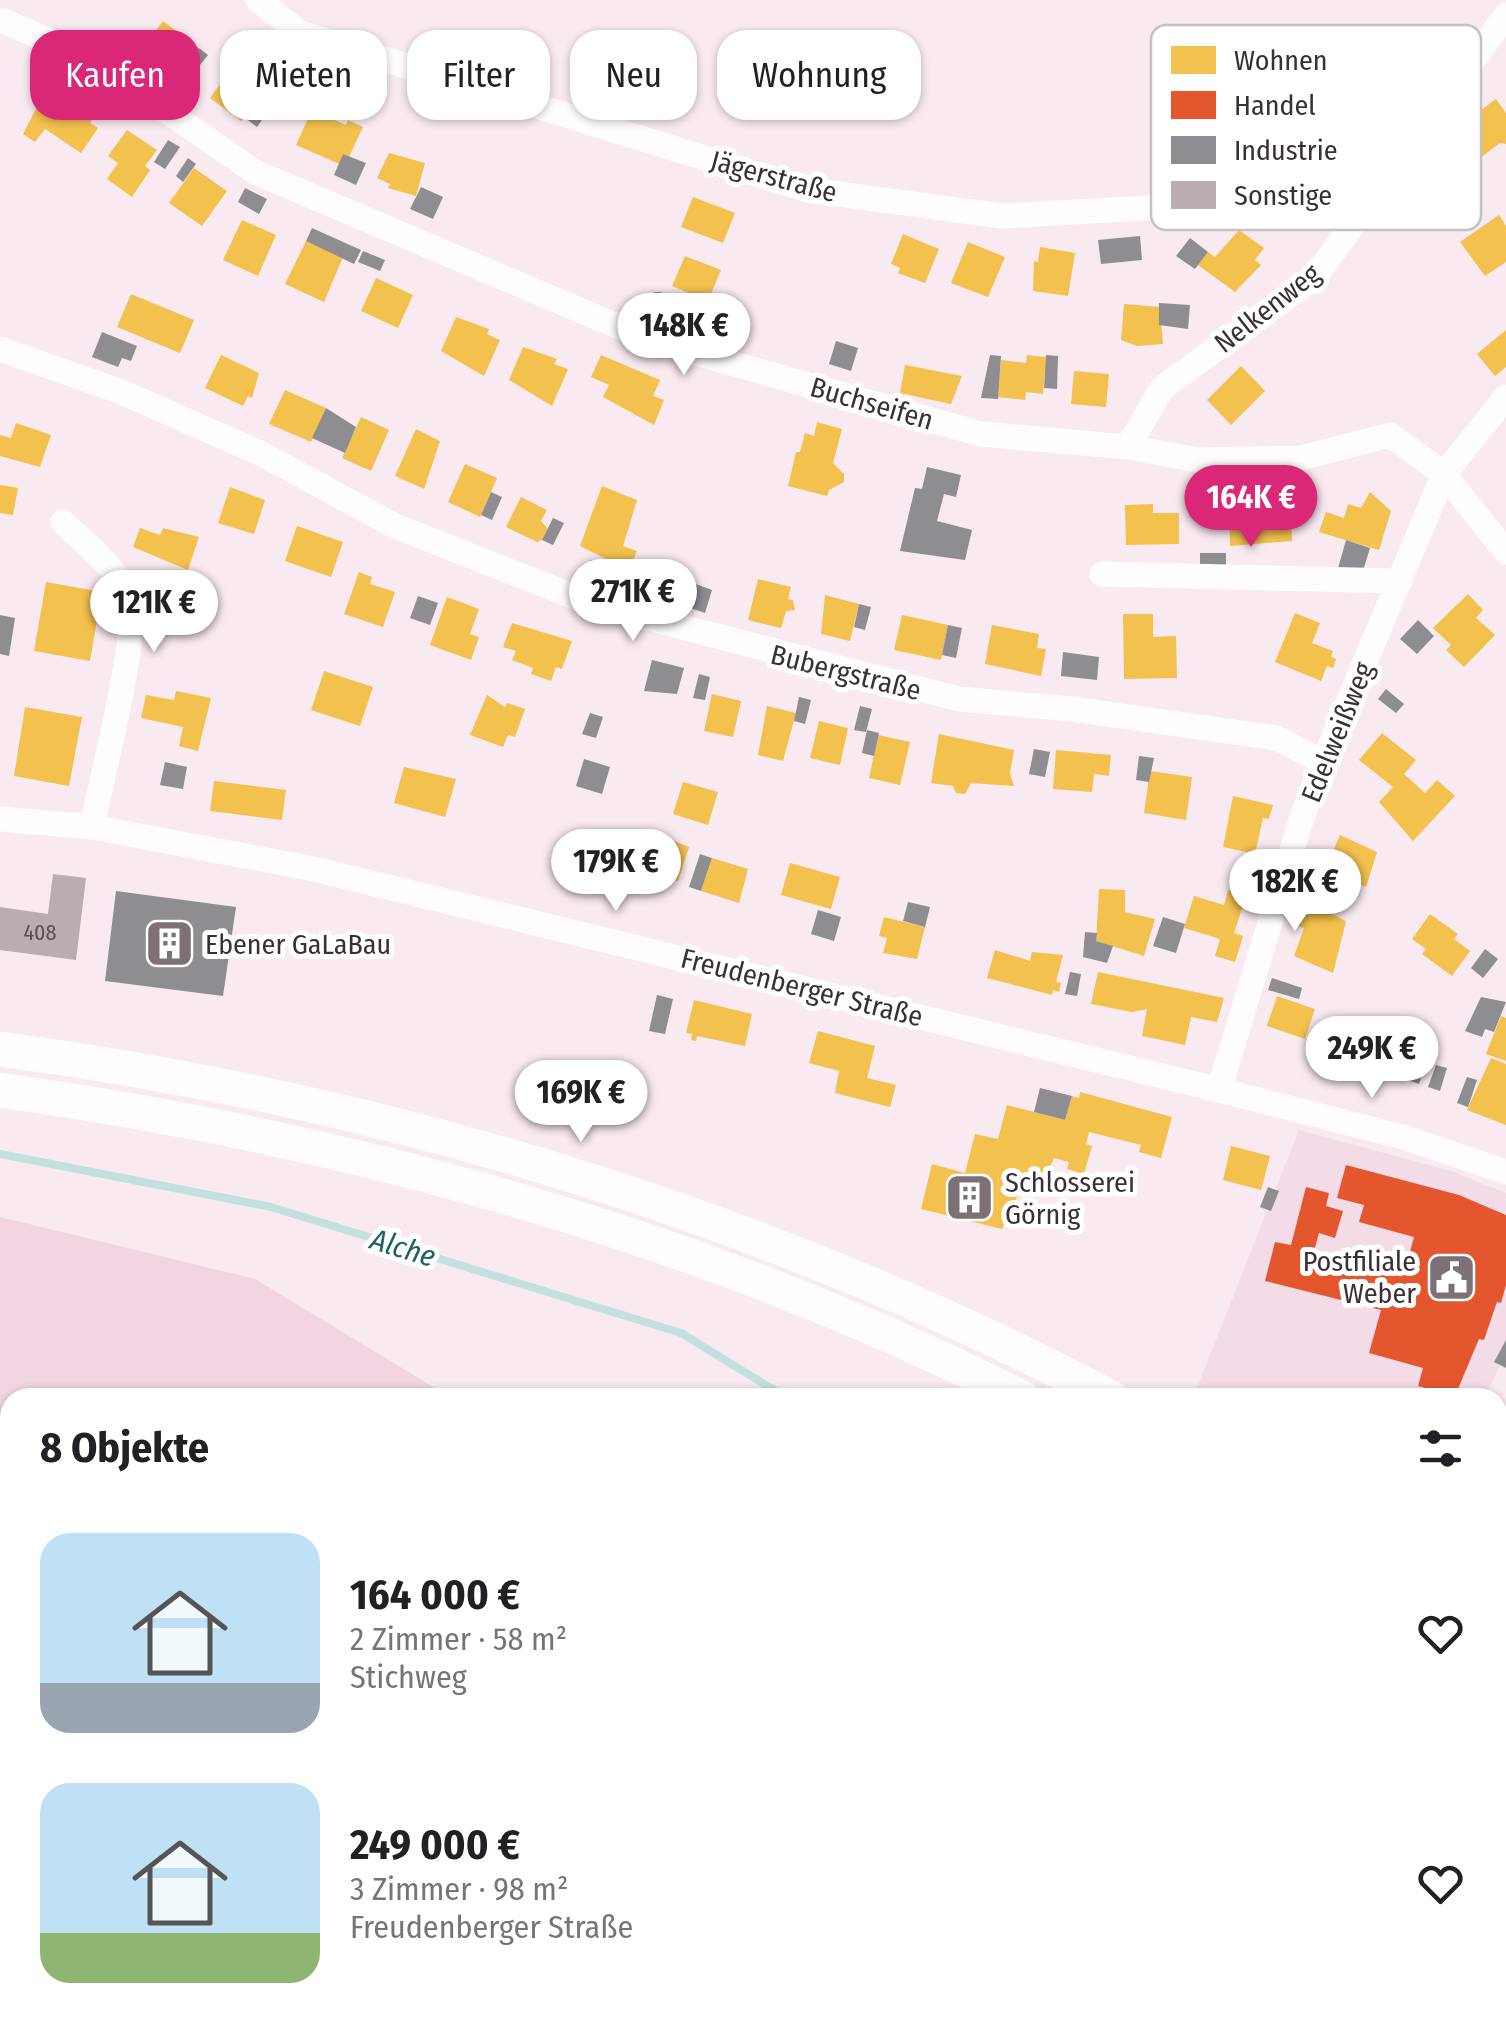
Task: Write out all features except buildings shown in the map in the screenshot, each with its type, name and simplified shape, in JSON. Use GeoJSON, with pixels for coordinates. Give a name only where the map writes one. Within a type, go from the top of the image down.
{"type":"FeatureCollection","features":[{"type":"Feature","properties":{"kind":"main road"},"geometry":{"type":"LineString","coordinates":[[0,1049],[192,1081],[348,1116],[522,1161],[654,1202],[909,1301],[1090,1388]]}},
{"type":"Feature","properties":{"kind":"main road"},"geometry":{"type":"LineString","coordinates":[[0,1090],[209,1126],[358,1159],[518,1202],[770,1287],[896,1338],[1001,1388]]}},
{"type":"Feature","properties":{"kind":"street","name":"Jägerstraße"},"geometry":{"type":"LineString","coordinates":[[258,0],[300,32],[808,190],[1002,216],[1151,207]]}},
{"type":"Feature","properties":{"kind":"street","name":"Nelkenweg"},"geometry":{"type":"LineString","coordinates":[[1481,50],[1506,15]]}},
{"type":"Feature","properties":{"kind":"street","name":"Buchseifen"},"geometry":{"type":"LineString","coordinates":[[4,20],[52,42],[152,101],[255,172],[650,340],[980,434],[1128,448],[1198,460],[1301,458],[1390,436],[1444,474],[1506,552]]}},
{"type":"Feature","properties":{"kind":"street","name":"Nelkenweg"},"geometry":{"type":"LineString","coordinates":[[1128,448],[1162,388],[1314,278],[1351,230]]}},
{"type":"Feature","properties":{"kind":"street","name":"Bubergstraße"},"geometry":{"type":"LineString","coordinates":[[0,349],[120,391],[260,453],[396,526],[590,603],[959,700],[1072,709],[1278,738],[1323,762]]}},
{"type":"Feature","properties":{"kind":"street","name":"Edelweißweg"},"geometry":{"type":"LineString","coordinates":[[1219,1090],[1302,817],[1323,762],[1444,474],[1506,397]]}},
{"type":"Feature","properties":{"kind":"street"},"geometry":{"type":"LineString","coordinates":[[63,522],[90,548],[130,600],[130,637],[92,827]]}},
{"type":"Feature","properties":{"kind":"street"},"geometry":{"type":"LineString","coordinates":[[1102,574],[1400,581]]}},
{"type":"Feature","properties":{"kind":"street","name":"Freudenberger Straße"},"geometry":{"type":"LineString","coordinates":[[0,819],[92,827],[333,873],[1219,1090],[1404,1138],[1506,1172]]}},
{"type":"Feature","properties":{"kind":"shaded area"},"geometry":{"type":"Polygon","coordinates":[[[1299,1130],[1451,1171],[1506,1193],[1506,1353],[1489,1388],[1197,1388],[1299,1130]]]}},
{"type":"Feature","properties":{"kind":"shaded area"},"geometry":{"type":"Polygon","coordinates":[[[0,1217],[255,1279],[435,1388],[0,1388],[0,1217]]]}},
{"type":"Feature","properties":{"kind":"waterway","name":"Alche"},"geometry":{"type":"LineString","coordinates":[[0,1154],[271,1207],[681,1333],[771,1388]]}},
{"type":"Feature","properties":{"kind":"place","name":"Ebener GaLaBau"},"geometry":{"type":"Point","coordinates":[170,944]}},
{"type":"Feature","properties":{"kind":"place","name":"Schlosserei Görnig"},"geometry":{"type":"Point","coordinates":[970,1198]}},
{"type":"Feature","properties":{"kind":"place","name":"Postfiliale Weber"},"geometry":{"type":"Point","coordinates":[1451,1277]}}]}
